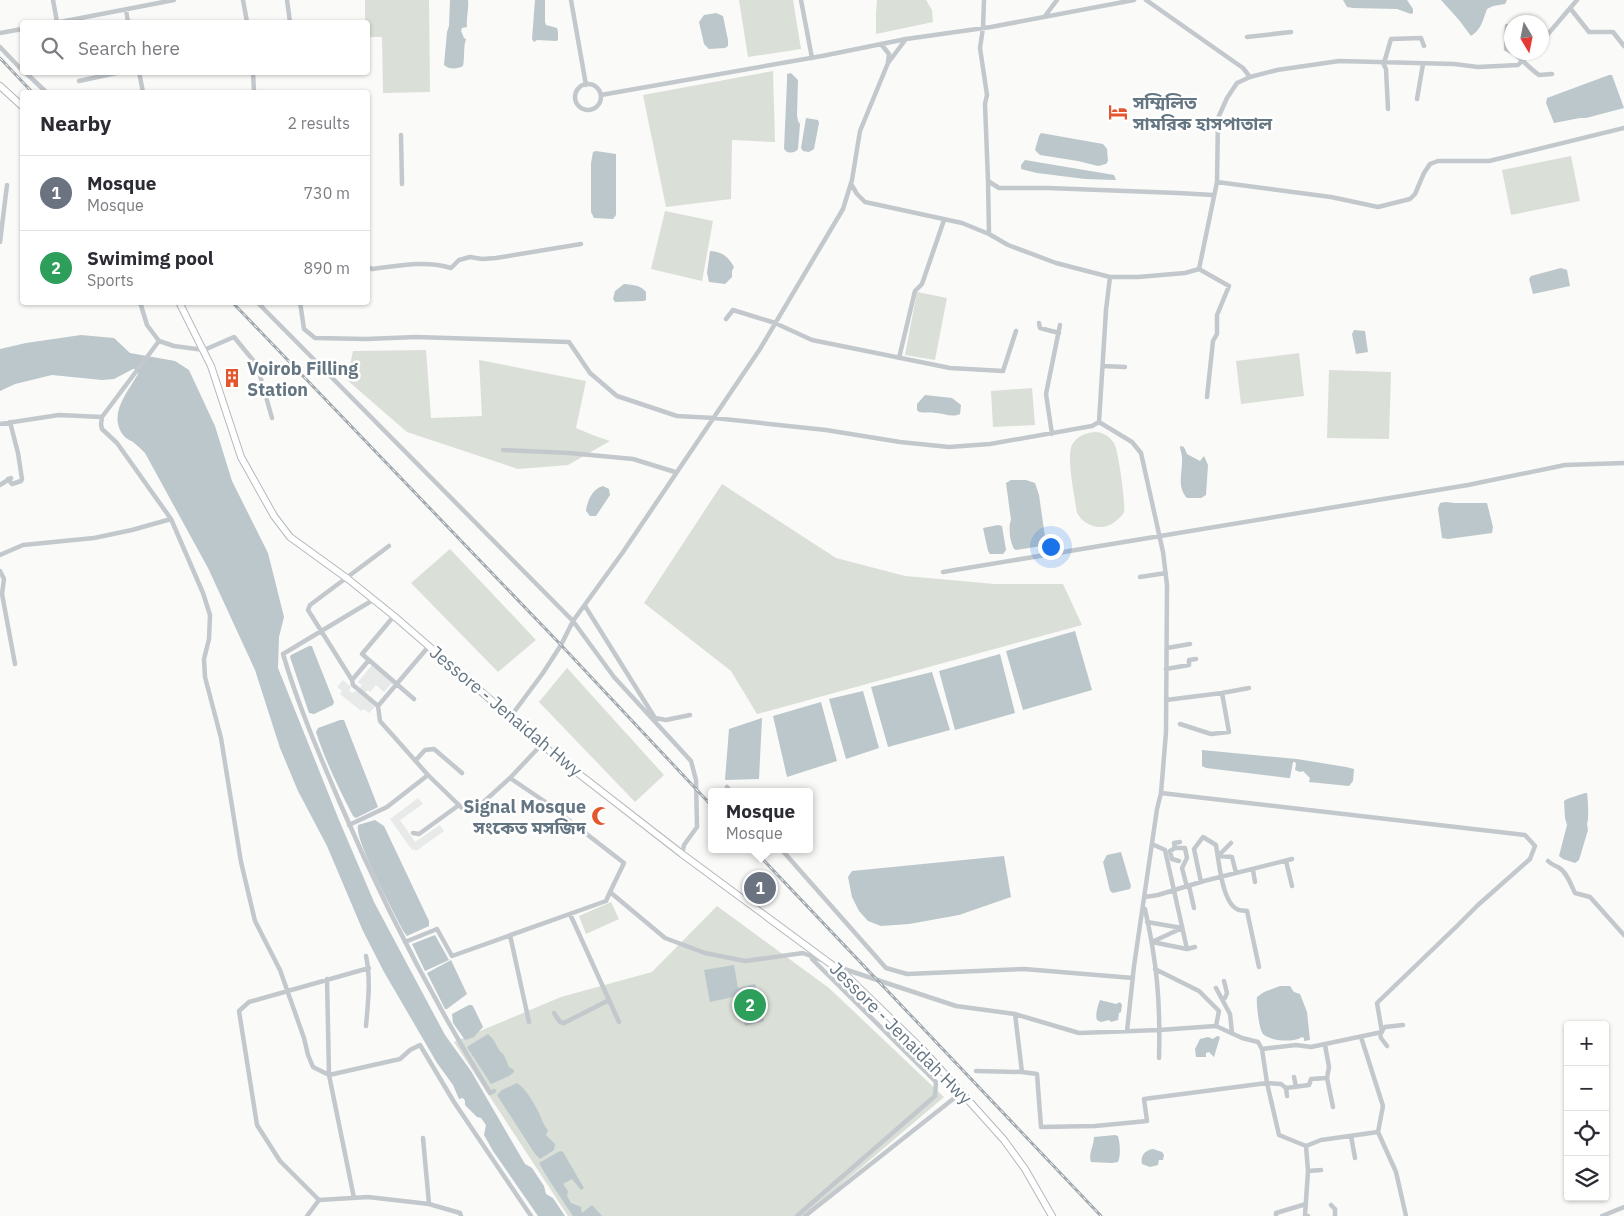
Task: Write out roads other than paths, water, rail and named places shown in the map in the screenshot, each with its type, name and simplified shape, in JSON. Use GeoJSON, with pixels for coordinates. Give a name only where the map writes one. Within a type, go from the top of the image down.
{"type":"FeatureCollection","features":[{"type":"Feature","properties":{"kind":"highway"},"geometry":{"type":"LineString","coordinates":[[0,86],[20,104]]}},
{"type":"Feature","properties":{"kind":"highway","name":"Jessore - Jenaidah Hwy"},"geometry":{"type":"LineString","coordinates":[[181,305],[211,366],[241,457],[274,516],[290,537],[394,616],[542,744],[682,854],[847,976],[924,1051],[1004,1140],[1019,1160],[1052,1216]]}},
{"type":"Feature","properties":{"kind":"street"},"geometry":{"type":"LineString","coordinates":[[53,0],[58,20]]}},
{"type":"Feature","properties":{"kind":"street"},"geometry":{"type":"LineString","coordinates":[[69,20],[174,0]]}},
{"type":"Feature","properties":{"kind":"street"},"geometry":{"type":"LineString","coordinates":[[243,0],[247,20]]}},
{"type":"Feature","properties":{"kind":"street"},"geometry":{"type":"LineString","coordinates":[[287,0],[290,20]]}},
{"type":"Feature","properties":{"kind":"street"},"geometry":{"type":"LineString","coordinates":[[571,0],[586,85]]}},
{"type":"Feature","properties":{"kind":"street"},"geometry":{"type":"LineString","coordinates":[[801,0],[812,58]]}},
{"type":"Feature","properties":{"kind":"street"},"geometry":{"type":"LineString","coordinates":[[984,0],[980,48],[987,95],[985,104],[989,234]]}},
{"type":"Feature","properties":{"kind":"street"},"geometry":{"type":"LineString","coordinates":[[1045,16],[1057,0]]}},
{"type":"Feature","properties":{"kind":"street"},"geometry":{"type":"LineString","coordinates":[[601,95],[812,58],[906,39],[983,28],[1134,0]]}},
{"type":"Feature","properties":{"kind":"street"},"geometry":{"type":"LineString","coordinates":[[1146,0],[1242,68],[1250,77]]}},
{"type":"Feature","properties":{"kind":"street"},"geometry":{"type":"LineString","coordinates":[[1549,33],[1577,0]]}},
{"type":"Feature","properties":{"kind":"street"},"geometry":{"type":"LineString","coordinates":[[1570,8],[1589,32],[1613,32],[1624,46]]}},
{"type":"Feature","properties":{"kind":"street"},"geometry":{"type":"LineString","coordinates":[[126,10],[128,20]]}},
{"type":"Feature","properties":{"kind":"street"},"geometry":{"type":"LineString","coordinates":[[0,33],[20,29]]}},
{"type":"Feature","properties":{"kind":"street"},"geometry":{"type":"LineString","coordinates":[[1247,37],[1292,32]]}},
{"type":"Feature","properties":{"kind":"street"},"geometry":{"type":"LineString","coordinates":[[1388,109],[1384,63],[1392,39],[1421,38],[1424,46]]}},
{"type":"Feature","properties":{"kind":"street"},"geometry":{"type":"LineString","coordinates":[[511,716],[543,673],[561,645],[573,621],[623,552],[760,349],[843,209],[851,184],[860,131],[881,76],[906,39]]}},
{"type":"Feature","properties":{"kind":"street"},"geometry":{"type":"LineString","coordinates":[[881,44],[889,54],[888,63]]}},
{"type":"Feature","properties":{"kind":"street"},"geometry":{"type":"LineString","coordinates":[[0,47],[20,68]]}},
{"type":"Feature","properties":{"kind":"street"},"geometry":{"type":"LineString","coordinates":[[1199,269],[1217,182],[1218,118],[1227,98],[1237,83],[1250,77],[1277,70],[1338,61],[1454,64],[1478,67],[1518,65],[1523,60],[1538,75],[1552,74]]}},
{"type":"Feature","properties":{"kind":"street"},"geometry":{"type":"LineString","coordinates":[[1417,99],[1423,64]]}},
{"type":"Feature","properties":{"kind":"street"},"geometry":{"type":"LineString","coordinates":[[29,75],[44,90]]}},
{"type":"Feature","properties":{"kind":"street"},"geometry":{"type":"LineString","coordinates":[[79,81],[107,75]]}},
{"type":"Feature","properties":{"kind":"street"},"geometry":{"type":"LineString","coordinates":[[140,75],[143,90]]}},
{"type":"Feature","properties":{"kind":"street"},"geometry":{"type":"LineString","coordinates":[[253,75],[254,90]]}},
{"type":"Feature","properties":{"kind":"street"},"geometry":{"type":"LineString","coordinates":[[586,85],[596,87],[601,95],[598,105],[590,110],[580,108],[577,104],[576,94],[581,86],[586,85]]}},
{"type":"Feature","properties":{"kind":"street"},"geometry":{"type":"LineString","coordinates":[[1217,182],[1332,197],[1378,207],[1410,199],[1415,194],[1430,164],[1438,161],[1489,161],[1624,128]]}},
{"type":"Feature","properties":{"kind":"street"},"geometry":{"type":"LineString","coordinates":[[400,135],[402,184]]}},
{"type":"Feature","properties":{"kind":"street"},"geometry":{"type":"LineString","coordinates":[[988,181],[999,188],[1048,188],[1213,195]]}},
{"type":"Feature","properties":{"kind":"street"},"geometry":{"type":"LineString","coordinates":[[851,184],[857,194],[866,202],[962,223],[989,234],[1008,246],[1056,263],[1110,276],[1138,277],[1185,273],[1199,269],[1229,286],[1217,315],[1217,334],[1213,341],[1207,397]]}},
{"type":"Feature","properties":{"kind":"street"},"geometry":{"type":"LineString","coordinates":[[0,242],[7,185]]}},
{"type":"Feature","properties":{"kind":"street"},"geometry":{"type":"LineString","coordinates":[[899,358],[915,291],[922,284],[944,220]]}},
{"type":"Feature","properties":{"kind":"street"},"geometry":{"type":"LineString","coordinates":[[370,268],[415,264],[443,265],[451,268],[460,260],[470,257],[496,258],[581,244]]}},
{"type":"Feature","properties":{"kind":"street"},"geometry":{"type":"LineString","coordinates":[[1099,422],[1110,276]]}},
{"type":"Feature","properties":{"kind":"street"},"geometry":{"type":"LineString","coordinates":[[141,305],[147,325],[159,341],[174,346],[204,350],[234,336],[257,365],[272,418]]}},
{"type":"Feature","properties":{"kind":"street"},"geometry":{"type":"LineString","coordinates":[[260,305],[573,621],[614,678],[691,761],[696,780],[697,827],[684,846],[682,854]]}},
{"type":"Feature","properties":{"kind":"street"},"geometry":{"type":"LineString","coordinates":[[300,305],[304,329],[315,338],[366,340],[416,337],[569,342],[590,373],[617,396],[677,416],[826,430],[900,442],[949,447],[990,444],[1052,434],[1092,426],[1099,422]]}},
{"type":"Feature","properties":{"kind":"street"},"geometry":{"type":"LineString","coordinates":[[726,320],[734,310],[775,323],[812,340],[950,368],[1004,371],[1016,331]]}},
{"type":"Feature","properties":{"kind":"street"},"geometry":{"type":"LineString","coordinates":[[1039,323],[1040,328],[1059,333]]}},
{"type":"Feature","properties":{"kind":"street"},"geometry":{"type":"LineString","coordinates":[[1052,434],[1046,394],[1060,325]]}},
{"type":"Feature","properties":{"kind":"street"},"geometry":{"type":"LineString","coordinates":[[159,341],[102,417],[102,429],[117,443],[171,519],[210,615],[209,639],[204,660],[205,677],[221,738],[241,862],[255,921],[280,970],[313,1067],[329,1075],[400,1059],[410,1050],[420,1045],[454,1102],[531,1216]]}},
{"type":"Feature","properties":{"kind":"street"},"geometry":{"type":"LineString","coordinates":[[1103,366],[1125,367]]}},
{"type":"Feature","properties":{"kind":"street"},"geometry":{"type":"LineString","coordinates":[[0,424],[59,415],[102,417]]}},
{"type":"Feature","properties":{"kind":"street"},"geometry":{"type":"LineString","coordinates":[[0,485],[10,478],[12,484],[22,479],[10,422]]}},
{"type":"Feature","properties":{"kind":"street"},"geometry":{"type":"LineString","coordinates":[[1099,422],[1132,442],[1141,453],[1166,573],[1166,732],[1161,793],[1157,809],[1127,1031]]}},
{"type":"Feature","properties":{"kind":"street"},"geometry":{"type":"LineString","coordinates":[[503,450],[569,453],[633,459],[676,472]]}},
{"type":"Feature","properties":{"kind":"street"},"geometry":{"type":"LineString","coordinates":[[944,572],[1468,485],[1565,465],[1624,463]]}},
{"type":"Feature","properties":{"kind":"street"},"geometry":{"type":"LineString","coordinates":[[0,556],[23,545],[94,538],[171,519]]}},
{"type":"Feature","properties":{"kind":"street"},"geometry":{"type":"LineString","coordinates":[[389,546],[310,604],[308,610],[352,680],[353,685],[378,706],[380,721],[428,775],[464,810],[477,808],[510,778],[542,744]]}},
{"type":"Feature","properties":{"kind":"street"},"geometry":{"type":"LineString","coordinates":[[0,571],[4,579],[2,594],[15,664]]}},
{"type":"Feature","properties":{"kind":"street"},"geometry":{"type":"LineString","coordinates":[[1140,577],[1166,573]]}},
{"type":"Feature","properties":{"kind":"street"},"geometry":{"type":"LineString","coordinates":[[374,600],[283,654],[318,753],[392,919],[474,1068],[490,1094],[494,1091]]}},
{"type":"Feature","properties":{"kind":"street"},"geometry":{"type":"LineString","coordinates":[[584,606],[655,718],[666,720],[690,715]]}},
{"type":"Feature","properties":{"kind":"street"},"geometry":{"type":"LineString","coordinates":[[394,616],[362,654],[414,699]]}},
{"type":"Feature","properties":{"kind":"street"},"geometry":{"type":"LineString","coordinates":[[1167,648],[1190,644]]}},
{"type":"Feature","properties":{"kind":"street"},"geometry":{"type":"LineString","coordinates":[[378,706],[429,646]]}},
{"type":"Feature","properties":{"kind":"street"},"geometry":{"type":"LineString","coordinates":[[1166,670],[1189,665],[1189,660],[1196,659]]}},
{"type":"Feature","properties":{"kind":"street"},"geometry":{"type":"LineString","coordinates":[[352,680],[369,660]]}},
{"type":"Feature","properties":{"kind":"street"},"geometry":{"type":"LineString","coordinates":[[1166,700],[1249,688]]}},
{"type":"Feature","properties":{"kind":"street"},"geometry":{"type":"LineString","coordinates":[[1180,724],[1211,734],[1228,732],[1222,693]]}},
{"type":"Feature","properties":{"kind":"street"},"geometry":{"type":"LineString","coordinates":[[416,760],[425,750],[434,749],[462,774]]}},
{"type":"Feature","properties":{"kind":"street"},"geometry":{"type":"LineString","coordinates":[[349,825],[388,807],[428,775]]}},
{"type":"Feature","properties":{"kind":"street"},"geometry":{"type":"LineString","coordinates":[[405,942],[437,930],[452,956],[606,901],[624,864],[544,801],[510,778]]}},
{"type":"Feature","properties":{"kind":"street"},"geometry":{"type":"LineString","coordinates":[[1161,793],[1525,835],[1535,846],[1530,859],[1478,905],[1377,1003],[1382,1038],[1387,1046]]}},
{"type":"Feature","properties":{"kind":"street"},"geometry":{"type":"LineString","coordinates":[[413,833],[419,834],[459,805]]}},
{"type":"Feature","properties":{"kind":"street"},"geometry":{"type":"LineString","coordinates":[[1178,861],[1172,859],[1170,851],[1175,848],[1195,846],[1203,837],[1216,845],[1226,897],[1238,910],[1247,911],[1259,967]]}},
{"type":"Feature","properties":{"kind":"street"},"geometry":{"type":"LineString","coordinates":[[1175,848],[1174,843],[1180,842]]}},
{"type":"Feature","properties":{"kind":"street"},"geometry":{"type":"LineString","coordinates":[[1152,844],[1165,850],[1186,949]]}},
{"type":"Feature","properties":{"kind":"street"},"geometry":{"type":"LineString","coordinates":[[1218,856],[1231,844]]}},
{"type":"Feature","properties":{"kind":"street"},"geometry":{"type":"LineString","coordinates":[[1195,846],[1201,882]]}},
{"type":"Feature","properties":{"kind":"street"},"geometry":{"type":"LineString","coordinates":[[1185,848],[1187,858],[1182,868],[1194,908]]}},
{"type":"Feature","properties":{"kind":"street"},"geometry":{"type":"LineString","coordinates":[[785,853],[886,968],[907,974],[1024,969],[1133,978]]}},
{"type":"Feature","properties":{"kind":"street"},"geometry":{"type":"LineString","coordinates":[[1218,856],[1232,857],[1236,873]]}},
{"type":"Feature","properties":{"kind":"street"},"geometry":{"type":"LineString","coordinates":[[1145,897],[1292,859]]}},
{"type":"Feature","properties":{"kind":"street"},"geometry":{"type":"LineString","coordinates":[[1286,861],[1292,886]]}},
{"type":"Feature","properties":{"kind":"street"},"geometry":{"type":"LineString","coordinates":[[1548,861],[1565,873],[1575,893],[1590,897],[1624,935]]}},
{"type":"Feature","properties":{"kind":"street"},"geometry":{"type":"LineString","coordinates":[[1253,870],[1255,882]]}},
{"type":"Feature","properties":{"kind":"street"},"geometry":{"type":"LineString","coordinates":[[610,892],[665,938],[705,953],[745,961],[804,953],[836,967],[956,1006],[1015,1014],[1079,1033],[1216,1026],[1258,1042],[1262,1049],[1267,1083],[1279,1135],[1306,1146],[1321,1140],[1378,1132]]}},
{"type":"Feature","properties":{"kind":"street"},"geometry":{"type":"LineString","coordinates":[[1144,905],[1152,942],[1155,969],[1159,1030],[1158,1058]]}},
{"type":"Feature","properties":{"kind":"street"},"geometry":{"type":"LineString","coordinates":[[570,914],[619,1022]]}},
{"type":"Feature","properties":{"kind":"street"},"geometry":{"type":"LineString","coordinates":[[1148,922],[1182,928]]}},
{"type":"Feature","properties":{"kind":"street"},"geometry":{"type":"LineString","coordinates":[[1152,942],[1182,928]]}},
{"type":"Feature","properties":{"kind":"street"},"geometry":{"type":"LineString","coordinates":[[510,935],[530,1022]]}},
{"type":"Feature","properties":{"kind":"street"},"geometry":{"type":"LineString","coordinates":[[1152,942],[1186,949],[1195,947]]}},
{"type":"Feature","properties":{"kind":"street"},"geometry":{"type":"LineString","coordinates":[[366,956],[369,968],[366,1026]]}},
{"type":"Feature","properties":{"kind":"street"},"geometry":{"type":"LineString","coordinates":[[796,1216],[935,1096],[936,1082],[812,959]]}},
{"type":"Feature","properties":{"kind":"street"},"geometry":{"type":"LineString","coordinates":[[369,968],[249,1002],[239,1011],[257,1125],[280,1161],[319,1200],[368,1197],[429,1204],[460,1213],[461,1216]]}},
{"type":"Feature","properties":{"kind":"street"},"geometry":{"type":"LineString","coordinates":[[1155,969],[1200,991],[1219,1011]]}},
{"type":"Feature","properties":{"kind":"street"},"geometry":{"type":"LineString","coordinates":[[327,979],[329,1075],[354,1198]]}},
{"type":"Feature","properties":{"kind":"street"},"geometry":{"type":"LineString","coordinates":[[1224,981],[1227,993],[1225,998]]}},
{"type":"Feature","properties":{"kind":"street"},"geometry":{"type":"LineString","coordinates":[[1216,988],[1230,1014],[1232,1033]]}},
{"type":"Feature","properties":{"kind":"street"},"geometry":{"type":"LineString","coordinates":[[554,1013],[560,1022],[564,1023],[609,1000]]}},
{"type":"Feature","properties":{"kind":"street"},"geometry":{"type":"LineString","coordinates":[[1216,1026],[1222,1005]]}},
{"type":"Feature","properties":{"kind":"street"},"geometry":{"type":"LineString","coordinates":[[1015,1014],[1022,1072]]}},
{"type":"Feature","properties":{"kind":"street"},"geometry":{"type":"LineString","coordinates":[[1262,1049],[1296,1045],[1312,1047],[1325,1045],[1381,1033],[1385,1027],[1403,1025]]}},
{"type":"Feature","properties":{"kind":"street"},"geometry":{"type":"LineString","coordinates":[[1361,1037],[1383,1106],[1378,1132],[1396,1172],[1406,1216]]}},
{"type":"Feature","properties":{"kind":"street"},"geometry":{"type":"LineString","coordinates":[[1325,1045],[1329,1067],[1327,1078],[1333,1107]]}},
{"type":"Feature","properties":{"kind":"street"},"geometry":{"type":"LineString","coordinates":[[976,1071],[1037,1074],[1041,1127],[1095,1126],[1148,1121],[1144,1099],[1267,1083],[1281,1084],[1286,1088],[1287,1096]]}},
{"type":"Feature","properties":{"kind":"street"},"geometry":{"type":"LineString","coordinates":[[1294,1078],[1296,1086]]}},
{"type":"Feature","properties":{"kind":"street"},"geometry":{"type":"LineString","coordinates":[[1286,1088],[1309,1084],[1311,1079],[1327,1078]]}},
{"type":"Feature","properties":{"kind":"street"},"geometry":{"type":"LineString","coordinates":[[805,1216],[962,1092]]}},
{"type":"Feature","properties":{"kind":"street"},"geometry":{"type":"LineString","coordinates":[[1352,1136],[1355,1158]]}},
{"type":"Feature","properties":{"kind":"street"},"geometry":{"type":"LineString","coordinates":[[423,1138],[429,1204]]}},
{"type":"Feature","properties":{"kind":"street"},"geometry":{"type":"LineString","coordinates":[[1306,1146],[1308,1171],[1305,1215],[1308,1216]]}},
{"type":"Feature","properties":{"kind":"street"},"geometry":{"type":"LineString","coordinates":[[1308,1171],[1321,1170]]}},
{"type":"Feature","properties":{"kind":"street"},"geometry":{"type":"LineString","coordinates":[[307,1216],[319,1200]]}},
{"type":"Feature","properties":{"kind":"street"},"geometry":{"type":"LineString","coordinates":[[1276,1216],[1276,1213],[1306,1204]]}},
{"type":"Feature","properties":{"kind":"street"},"geometry":{"type":"LineString","coordinates":[[1331,1204],[1335,1209],[1335,1216]]}},
{"type":"Feature","properties":{"kind":"street"},"geometry":{"type":"LineString","coordinates":[[1602,1216],[1624,1207]]}},
{"type":"Feature","properties":{"kind":"railway"},"geometry":{"type":"LineString","coordinates":[[0,58],[30,90]]}},
{"type":"Feature","properties":{"kind":"railway"},"geometry":{"type":"LineString","coordinates":[[235,305],[561,645],[708,802]]}},
{"type":"Feature","properties":{"kind":"railway"},"geometry":{"type":"LineString","coordinates":[[757,853],[1101,1216]]}},
{"type":"Feature","properties":{"kind":"place","name":"সম্মিলিত সামরিক হাসপাতাল"},"geometry":{"type":"Point","coordinates":[1118,112]}},
{"type":"Feature","properties":{"kind":"place","name":"Voirob Filling Station"},"geometry":{"type":"Point","coordinates":[232,378]}},
{"type":"Feature","properties":{"kind":"place","name":"Signal Mosque সংকেত মসজিদ"},"geometry":{"type":"Point","coordinates":[601,816]}},
{"type":"Feature","properties":{"kind":"place","name":"Mosque"},"geometry":{"type":"Point","coordinates":[760,888]}},
{"type":"Feature","properties":{"kind":"place","name":"Swimimg pool"},"geometry":{"type":"Point","coordinates":[750,1005]}}]}
